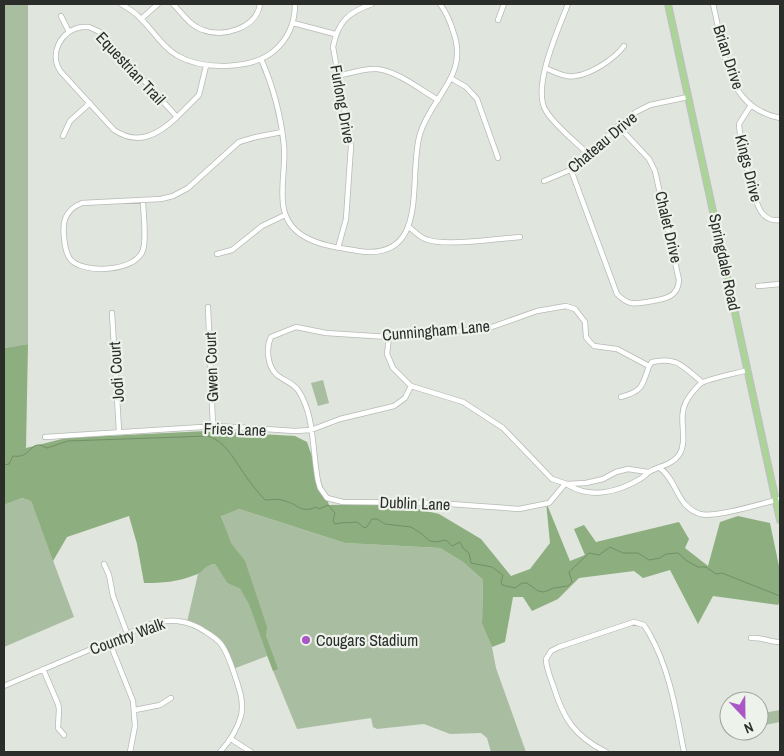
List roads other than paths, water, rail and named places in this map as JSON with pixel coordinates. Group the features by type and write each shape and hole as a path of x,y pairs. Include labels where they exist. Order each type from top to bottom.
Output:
{"main road":[{"name":"Springdale Road","path":"668,4 778,500 780,520"}],"street":[{"path":"122,4 141,19 171,52 190,62 206,66 236,65 261,58 272,52 287,35 293,23 295,4"},
{"path":"141,19 158,4"},
{"path":"173,4 196,27 204,31 216,32 242,28 257,15 260,4"},
{"path":"293,23 336,34 341,24 352,12 372,4"},
{"path":"261,58 274,92 282,132 284,148 282,190 285,216 294,230 305,238 338,248 366,252 383,251 403,238 408,226 413,212 420,134 438,100 452,79 457,58 456,39 446,11 440,4"},
{"path":"498,20 504,4"},
{"path":"568,4 540,90 545,110 589,155"},
{"name":"Brian Drive","path":"713,4 731,73 740,93 764,114 780,118"},
{"path":"61,16 69,32"},
{"name":"Equestrian Trail","path":"177,117 100,32 82,27 69,32 62,38 55,53 57,66 114,130 128,136 144,137 154,135 177,117 199,95 206,66"},
{"name":"Furlong Drive","path":"336,34 333,47 351,146 346,219 338,248"},
{"path":"546,68 565,76 575,76 588,72 613,58 624,46"},
{"path":"338,76 369,70 384,70 400,77 438,100"},
{"path":"452,79 466,87 477,99 498,158"},
{"name":"Chateau Drive","path":"544,181 571,170 583,162 618,126 636,112 650,105 688,97"},
{"path":"64,136 70,121 90,104"},
{"name":"Kings Drive","path":"751,104 739,124 755,199 762,214 770,219 780,220"},
{"name":"Chalet Drive","path":"571,170 617,294 628,303 636,304 665,299 675,294 679,280 655,171 649,159 618,126"},
{"path":"143,200 144,243 143,250 136,260 125,266 94,269 85,268 70,259 65,249 64,224 73,208 82,203 165,198 188,188 244,140 282,132"},
{"path":"217,254 232,250 262,226 285,216"},
{"path":"408,226 424,239 434,241 453,242 520,237"},
{"path":"758,286 780,284"},
{"name":"Cunningham Lane","path":"312,430 309,416 297,387 276,374 268,354 268,343 271,337 296,327 326,333 389,337 489,328 537,311 566,306 575,309 585,322 586,337 594,346 617,349 649,366"},
{"name":"Gwen Court","path":"208,307 213,427"},
{"name":"Jodi Court","path":"112,313 119,431"},
{"path":"389,337 387,354 394,368 412,386 463,402 503,428 552,479 576,490 594,493 612,492 642,478 648,472 669,464 682,448 683,411 686,402 702,382 748,370"},
{"path":"621,397 634,394 640,390 652,362 666,359 673,361 702,382"},
{"name":"Fries Lane","path":"45,437 119,431 213,427 294,431 312,430 349,416 394,406 404,399 412,386"},
{"name":"Dublin Lane","path":"312,430 318,481 324,494 333,500 437,503 519,509 549,503 566,484"},
{"path":"660,468 670,477 684,503 698,514 726,512 778,500"},
{"path":"566,484 586,484 604,480 616,472 628,469 648,472"},
{"path":"104,564 110,576 113,596 127,634"},
{"name":"Country Walk","path":"4,686 158,622 176,620 200,627 220,644 233,669 242,701 240,716 231,739 220,752"},
{"path":"604,752 578,734 561,710 546,659 551,651 559,647 634,622 644,625 651,636 671,684 684,752"},
{"path":"751,638 762,637 770,642 780,642"},
{"path":"109,641 130,693 134,710 135,726 130,752"},
{"path":"43,669 58,704 58,728 64,736"},
{"path":"134,710 160,705 171,698"},
{"path":"231,739 251,752"}],"waterway":[{"path":"4,465 9,464 13,456 26,454 36,445 47,448 68,441 208,436 227,449 265,500 282,500 303,509 316,507 319,509 328,505 335,513 333,521 335,524 357,522 366,528 372,519 377,519 385,524 411,527 430,541 446,540 452,546 460,542 469,553 471,563 492,567 503,575 502,585 515,588 522,583 527,583 538,591 544,592 568,586 572,582 569,572 589,553 599,555 610,547 623,553 638,553 649,560 660,558 666,554 678,553 698,567 706,567 716,574 722,573 780,596"}],"place":[{"name":"Cougars Stadium","path":"306,640"}]}
